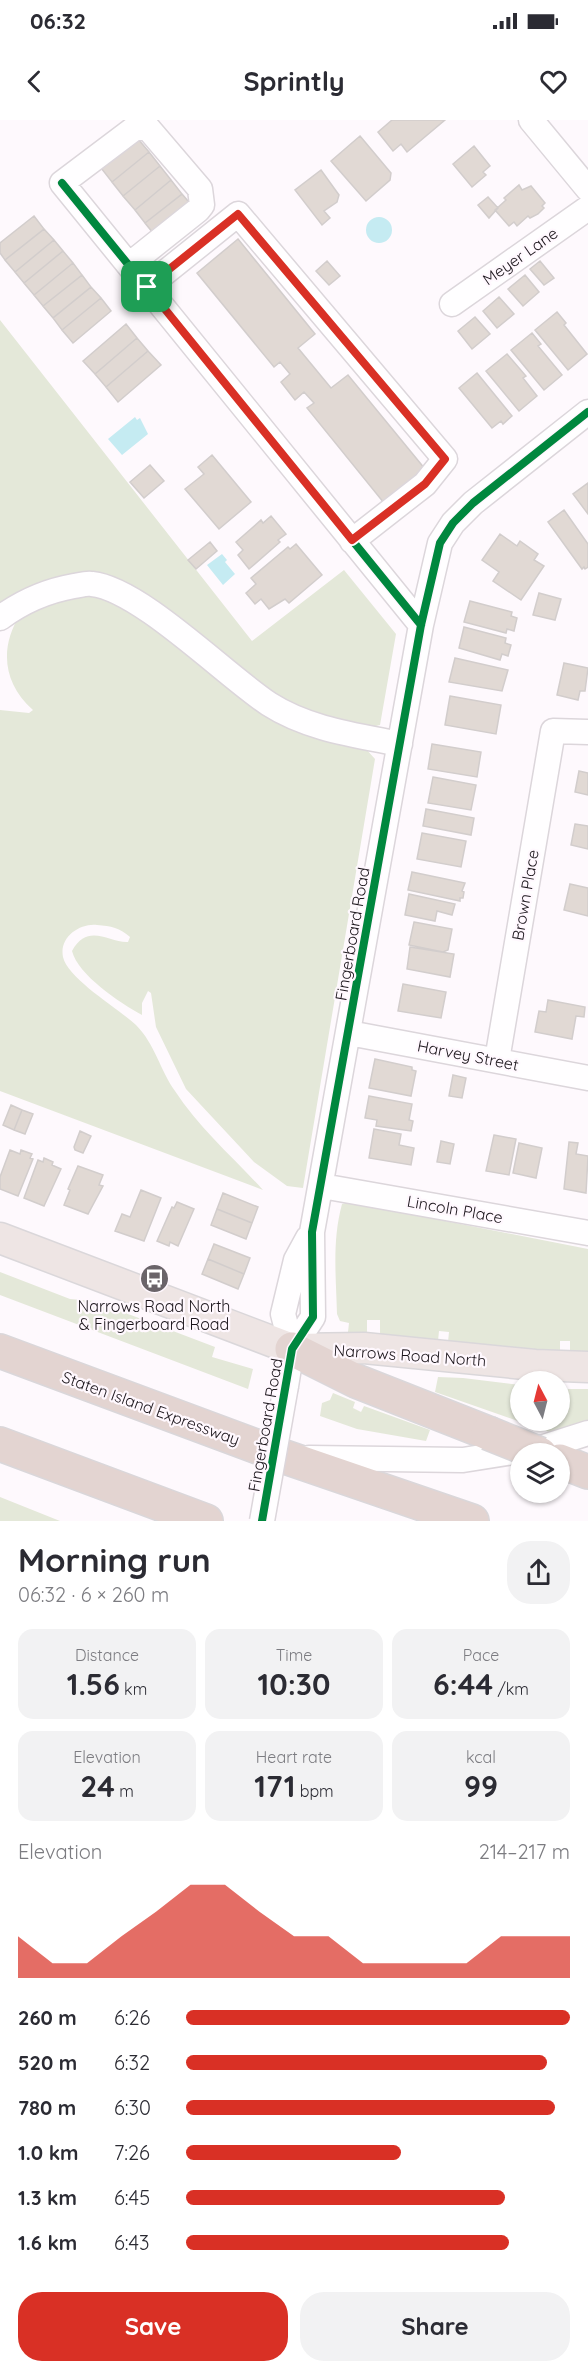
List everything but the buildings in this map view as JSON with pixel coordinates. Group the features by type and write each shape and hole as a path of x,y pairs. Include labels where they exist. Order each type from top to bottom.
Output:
{"highway":[{"path":"0,1330 177,1418"},
{"path":"292,1349 356,1381 514,1443"},
{"name":"Staten Island Expressway","path":"0,1351 285,1458 472,1521"},
{"path":"0,1444 189,1518"}],"main road":[{"name":"Narrows Road North","path":"0,1238 292,1349 364,1348 588,1368"}],"street":[{"path":"531,120 588,189"},
{"path":"129,265 202,205 200,189 147,127 142,126 135,128 63,183 129,265 421,625"},
{"name":"Meyer Lane","path":"452,304 588,208"},
{"path":"147,287 238,214 445,459 425,484 352,540"},
{"name":"Fingerboard Road","path":"262,1521 292,1349 283,1314 296,1260 312,1232 322,1186 421,625 440,543 453,523 473,503 588,412"},
{"path":"0,618 18,604 53,590 92,583 121,593 144,608 270,704 314,726 400,744"},
{"name":"Brown Place","path":"497,1060 554,731 588,732"},
{"name":"Harvey Street","path":"349,1033 588,1078"},
{"name":"Lincoln Place","path":"322,1186 588,1233"},
{"path":"285,1458 464,1460 534,1449 588,1433"}],"shaded area":[{"path":"0,320 252,641 344,570 396,634 380,725 372,727 312,719 116,585 0,607"},
{"path":"99,594 366,749 375,759 303,1188 287,1186 254,1162 186,1089 156,1027 151,993 148,991 142,1003 142,1015 112,996 82,969 72,951 78,942 92,936 99,936 128,942 130,937 115,928 90,925 72,933 64,943 63,957 67,966 84,984 143,1032 184,1105 263,1190 0,1091 0,710 29,713 33,710 15,688 10,676 7,664 9,639 20,615 33,605 49,600"},
{"path":"349,1202 588,1249 588,1353 570,1352 570,1341 560,1341 560,1353 448,1342 449,1332 439,1331 438,1341 380,1334 380,1320 367,1320 367,1333 348,1332 349,1323 340,1321 337,1314 335,1259 342,1204"},
{"path":"0,1272 70,1299 94,1301 215,1347 212,1357 253,1369 248,1389 0,1295"},
{"path":"438,1377 510,1384 510,1418 435,1392"},
{"path":"570,1389 588,1389 588,1424 570,1429"},
{"path":"333,1393 355,1402 353,1408 361,1412 364,1406 430,1430 426,1441 357,1429 320,1416 322,1403 330,1400"},
{"path":"546,1431 565,1431 555,1434"},
{"path":"0,1497 60,1521 0,1521"}],"water":[{"path":"379,217 388,221 392,230 388,239 379,243 370,239 366,230 370,221"},
{"path":"135,417 137,420 140,418 148,434 122,455 108,439"},
{"path":"222,554 227,560 225,562 235,574 223,585 207,565"}],"cycle path":[{"path":"62,183 421,625"},
{"path":"262,1521 292,1349 313,1317 312,1232 421,625 440,543 453,523 473,503 588,412"}],"place":[{"name":"Narrows Road North & Fingerboard Road","path":"154,1278"}],"route":[{"path":"238,214 445,459 425,484 352,540 147,287 238,214"}]}
